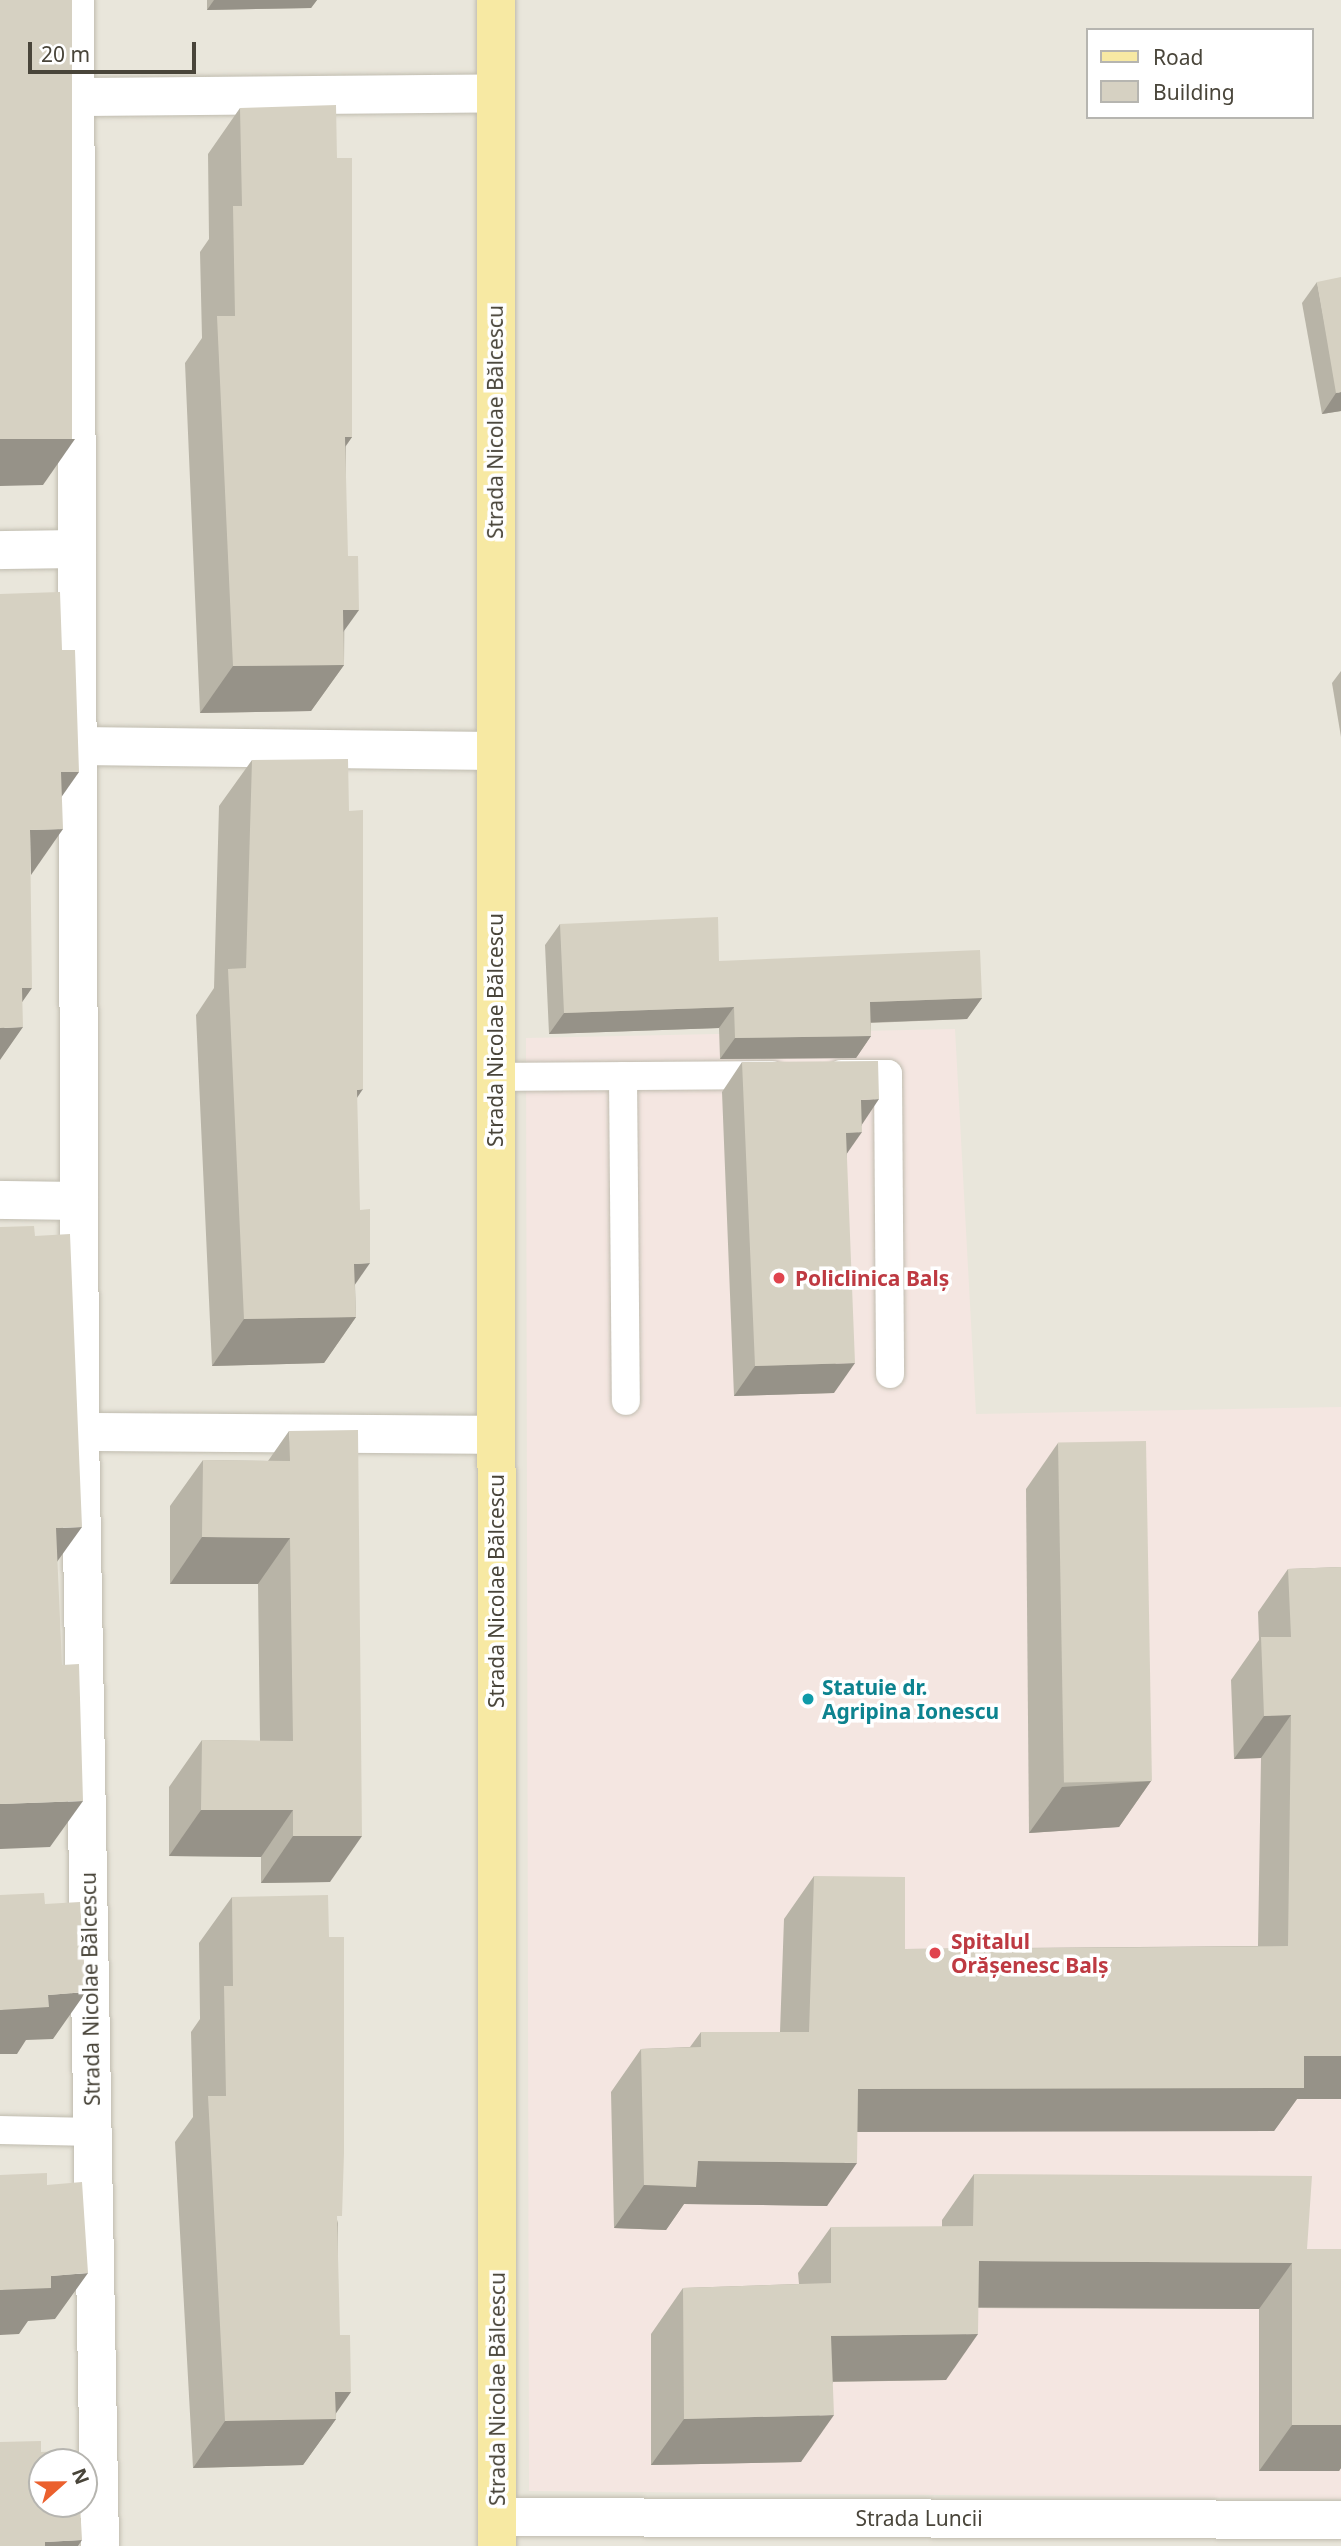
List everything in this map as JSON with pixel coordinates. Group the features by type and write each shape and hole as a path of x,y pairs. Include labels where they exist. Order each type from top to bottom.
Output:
{"main road":[{"name":"Strada Nicolae Bălcescu","path":"496,0 497,2531"}],"street":[{"name":"Strada Nicolae Bălcescu","path":"75,0 80,1432 100,2546"},
{"path":"75,97 495,93"},
{"path":"0,550 77,549"},
{"path":"78,746 495,751"},
{"path":"0,1200 79,1201"},
{"path":"80,1432 496,1435"},
{"name":"Strada Luncii","path":"497,2531 1341,2520"}],"lane":[{"path":"495,1077 888,1074 890,1374"},
{"path":"623,1076 626,1401"},
{"path":"0,2130 92,2132"}],"shaded area":[{"path":"0,0 1341,0 1341,2546 0,2546"},
{"name":"Spitalul Orășenesc Balș","path":"955,1029 976,1414 1341,1407 1341,2499 529,2491 526,1038"}],"building":[{"path":"0,0 72,0 72,439 0,439"},
{"path":"336,105 337,158 352,158 352,437 345,437 348,556 358,556 359,610 343,610 344,665 233,666 217,316 235,316 233,206 242,206 240,108"},
{"path":"1341,277 1341,392 1336,393 1317,282"},
{"path":"60,592 62,650 75,650 79,772 61,772 63,829 30,830 32,988 22,988 23,1027 0,1028 0,594"},
{"path":"348,759 349,811 363,810 363,1089 357,1090 360,1210 370,1209 370,1263 354,1264 356,1317 244,1319 228,969 246,968 252,760"},
{"path":"718,917 719,961 980,950 982,998 870,1002 871,1036 735,1038 734,1007 564,1013 560,924"},
{"name":"Policlinica Balș","path":"878,1061 879,1099 861,1100 862,1132 846,1133 855,1363 755,1366 742,1062"},
{"path":"34,1226 35,1236 70,1234 82,1527 56,1528 62,1665 79,1664 83,1801 0,1804 0,1227"},
{"path":"358,1430 362,1836 293,1836 293,1810 201,1810 202,1740 293,1741 290,1538 202,1537 203,1460 290,1461 289,1431"},
{"path":"1146,1441 1152,1781 1064,1782 1058,1443"},
{"path":"1341,1567 1341,2056 1304,2056 1304,2088 858,2089 857,2163 698,2161 696,2187 644,2185 641,2049 701,2047 701,2032 809,2032 814,1876 905,1877 905,1949 1288,1946 1291,1715 1264,1716 1261,1637 1291,1637 1288,1569"},
{"path":"44,1893 45,1904 80,1902 86,1992 48,1995 49,2007 0,2010 0,1895"},
{"path":"328,1895 329,1937 344,1937 344,2153 342,2216 337,2216 340,2335 350,2335 351,2392 335,2392 336,2419 225,2421 208,2096 226,2096 224,1986 233,1986 232,1897"},
{"path":"47,2173 47,2185 82,2182 88,2273 51,2276 51,2288 0,2290 0,2175"},
{"path":"974,2174 1312,2176 1307,2249 1341,2249 1341,2425 1292,2425 1292,2263 979,2261 978,2334 831,2336 834,2415 684,2419 683,2288 831,2283 831,2227 973,2226"},
{"path":"41,2441 41,2448 28,2448 28,2518 81,2518 82,2540 45,2542 45,2546 0,2546 0,2442"}],"place":[{"name":"Policlinica Balș","path":"779,1278"},
{"name":"Statuie dr. Agripina Ionescu","path":"808,1699"},
{"name":"Spitalul Orășenesc Balș","path":"935,1953"}]}
